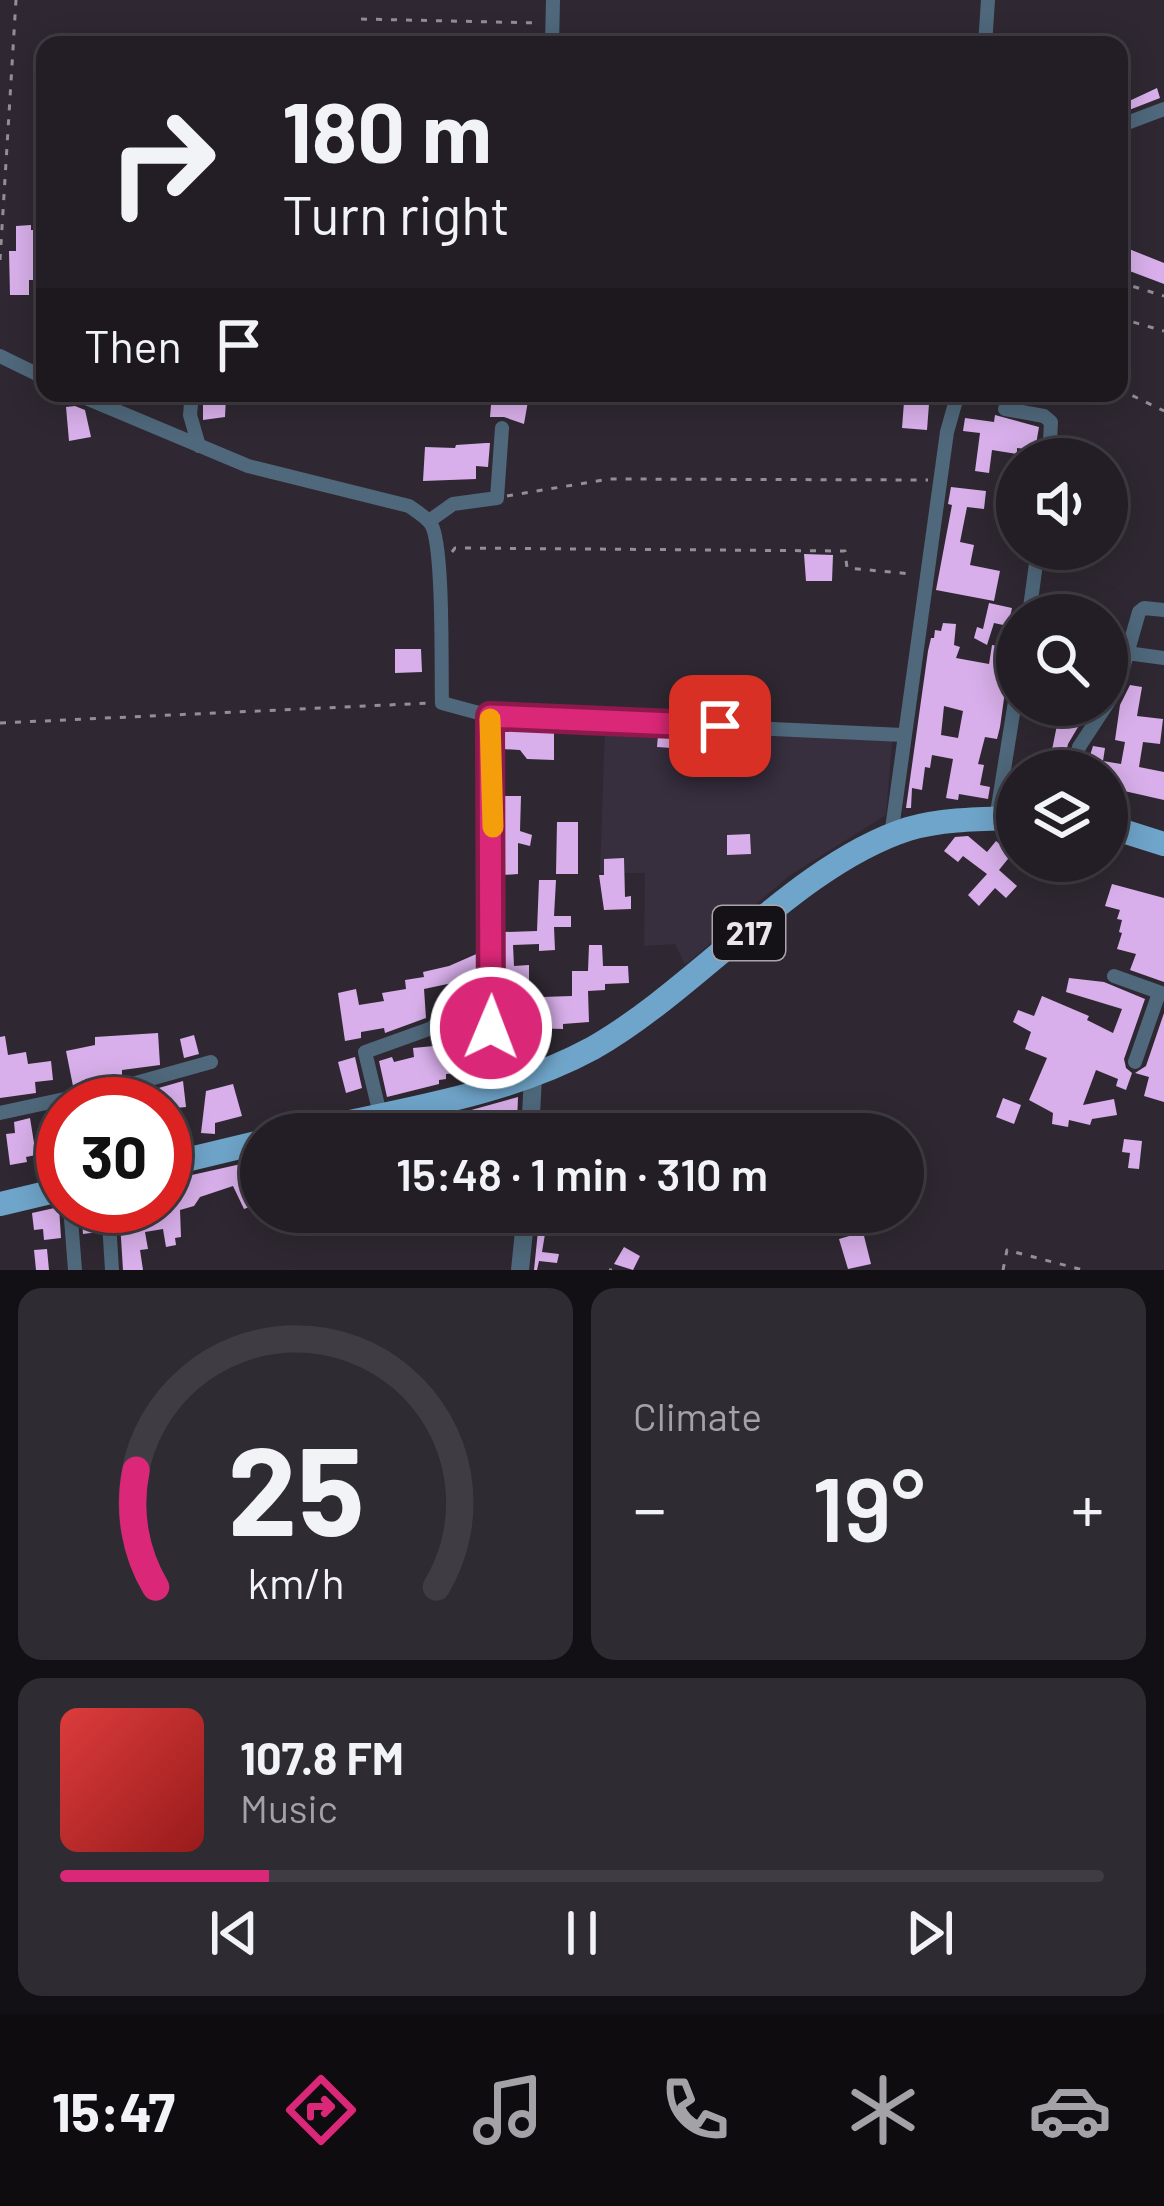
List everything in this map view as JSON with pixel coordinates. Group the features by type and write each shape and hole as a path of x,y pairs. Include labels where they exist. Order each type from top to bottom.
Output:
{"main road":[{"name":"217","path":"384,1113 533,1076 624,1029 797,894 891,836 912,828 996,820"},
{"path":"1128,832 1164,843"},
{"path":"192,1159 240,1147"},
{"path":"0,1204 36,1195"}],"street":[{"path":"552,36 553,0"},
{"path":"986,36 988,0"},
{"path":"1128,123 1164,109"},
{"path":"0,356 36,374"},
{"path":"95,402 248,466 409,506 429,520 437,565 442,703 490,716 903,735"},
{"path":"191,402 199,446"},
{"path":"891,836 947,432 955,402"},
{"path":"1005,409 1044,416 1051,422 1050,438"},
{"path":"429,520 453,504 497,498 502,428"},
{"path":"1128,650 1139,612 1164,610"},
{"path":"1128,653 1164,658"},
{"path":"490,716 494,1087"},
{"path":"1114,976 1162,993 1135,1062"},
{"path":"380,1113 365,1052 432,1028 443,1016 491,1003"},
{"path":"0,1113 211,1062"},
{"path":"531,1113 533,1076"},
{"path":"72,1233 75,1270"},
{"path":"110,1233 112,1270"},
{"path":"520,1270 524,1233"}],"path":[{"path":"0,260 16,0"},
{"path":"361,19 552,23"},
{"path":"1128,285 1164,296"},
{"path":"1128,321 1164,331"},
{"path":"1128,393 1164,411"},
{"path":"497,498 609,478 941,479"},
{"path":"437,565 455,548 844,551 847,568 927,575"},
{"path":"0,723 442,703"},
{"path":"1003,1270 1007,1250 1083,1270"}],"shaded area":[{"path":"605,725 892,741 886,815 789,876 685,965 675,944 644,946 645,873 600,873"}],"building":[{"path":"1157,88 1160,98 1129,110 1128,102"},
{"path":"31,225 36,230 36,280 29,280 29,295 10,295 9,251 16,251 16,226"},
{"path":"1128,249 1164,263 1164,284 1128,270"},
{"path":"203,402 226,402 225,417 203,420"},
{"path":"491,402 528,402 524,424 490,417"},
{"path":"904,402 929,404 927,430 902,428"},
{"path":"66,407 85,410 91,437 69,441"},
{"path":"995,415 1039,427 1037,438 996,438 989,473 975,471 980,433 963,431 965,418 994,422"},
{"path":"490,443 488,467 476,466 476,479 423,481 425,447"},
{"path":"951,487 986,491 984,509 967,507 960,542 974,545 970,565 1000,571 994,601 936,590"},
{"path":"804,554 833,555 832,581 806,581"},
{"path":"989,603 996,605 996,623 987,645 974,638 977,627 983,629"},
{"path":"943,623 956,624 954,645 960,647 956,658 989,664 992,645 996,646 996,726 1000,727 997,739 985,737 978,764 984,765 980,785 990,787 988,799 959,794 958,800 946,798 953,759 932,755 922,790 912,788 911,808 906,808 928,651 935,630 941,631","holes":["944,706 963,711 958,738 941,735"]},
{"path":"395,649 421,649 422,672 395,673"},
{"path":"1130,685 1142,687 1137,716 1163,719 1160,744 1143,742 1139,767 1164,772 1164,800 1128,792 1128,750 1124,750 1125,742 1115,740 1117,726 1128,726"},
{"path":"1057,726 1079,726 1067,750 1052,750"},
{"path":"501,728 554,730 554,760 527,759 520,750 502,749"},
{"path":"658,735 687,736 686,749 657,747"},
{"path":"502,796 521,796 520,831 532,835 530,846 518,843 518,874 503,875"},
{"path":"557,822 578,822 578,874 556,874"},
{"path":"750,834 751,854 727,855 727,835"},
{"path":"968,836 987,852 996,841 996,882 1017,886 1006,898 995,888 979,906 968,895 987,874 963,856 958,862 944,851 955,837"},
{"path":"624,858 625,897 631,896 631,909 604,910 599,875 604,875 604,859"},
{"path":"539,880 556,880 554,916 571,916 571,927 554,927 555,950 539,951 539,944 513,945 514,966 529,965 524,1011 543,1011 542,997 572,996 572,971 588,971 589,945 602,945 603,966 628,966 629,983 605,984 605,990 588,991 589,1022 563,1024 563,1029 526,1028 528,1049 505,1056 504,932 537,931"},
{"path":"1112,884 1164,898 1164,982 1130,970 1136,954 1117,949 1122,933 1122,920 1117,919 1120,910 1105,906"},
{"path":"481,952 482,994 462,999 457,982 424,989 426,1018 385,1033 384,1028 361,1032 361,1038 345,1041 338,993 356,989 359,1005 384,1001 382,993 406,989 405,980 424,977 423,972"},
{"path":"1069,978 1104,982 1145,999 1124,1059 1132,1073 1126,1090 1116,1086 1118,1079 1096,1070 1083,1105 1114,1099 1117,1115 1092,1119 1090,1125 1069,1120 1068,1127 1052,1124 1053,1113 1029,1100 1047,1058 1025,1049 1031,1032 1013,1022 1018,1010 1034,1016 1042,996 1089,1016 1087,1020 1113,1033 1122,1009 1066,992"},
{"path":"1164,1013 1164,1102 1144,1096 1149,1077 1135,1073 1146,1066"},
{"path":"482,1017 482,1062 472,1063 472,1072 446,1074 439,1084 387,1097 379,1061 392,1057 394,1062 414,1057 413,1048 444,1045 441,1035 447,1028"},
{"path":"158,1033 160,1065 122,1070 122,1075 71,1077 66,1051 95,1045 95,1037"},
{"path":"194,1035 199,1054 184,1058 180,1039"},
{"path":"5,1036 8,1055 26,1052 28,1064 51,1061 53,1077 36,1077 36,1093 0,1098 0,1037"},
{"path":"355,1057 362,1088 346,1093 338,1062"},
{"path":"233,1084 241,1113 215,1123 215,1134 201,1133 206,1091"},
{"path":"518,1097 517,1113 460,1113"},
{"path":"1003,1098 1021,1105 1014,1124 996,1117"},
{"path":"30,1118 36,1155 10,1165 6,1134 15,1133 14,1122"},
{"path":"1124,1139 1142,1141 1139,1169 1128,1168 1130,1153 1122,1152"},
{"path":"240,1164 240,1201 233,1186 200,1197 192,1207 192,1175"},
{"path":"43,1233 61,1233 61,1238 44,1240"},
{"path":"121,1233 145,1233 148,1249 140,1250 143,1270 123,1270"},
{"path":"164,1233 181,1233 176,1245 166,1247"},
{"path":"538,1233 545,1233 542,1252 559,1254 557,1263 539,1261 534,1270"},
{"path":"863,1233 871,1264 848,1269 839,1239"},
{"path":"624,1247 640,1256 633,1270 614,1264"},
{"path":"47,1249 49,1270 36,1270 34,1250"}],"slow traffic":[{"path":"490,719 493,827"}],"route":[{"path":"491,1028 490,716 720,726"}]}
